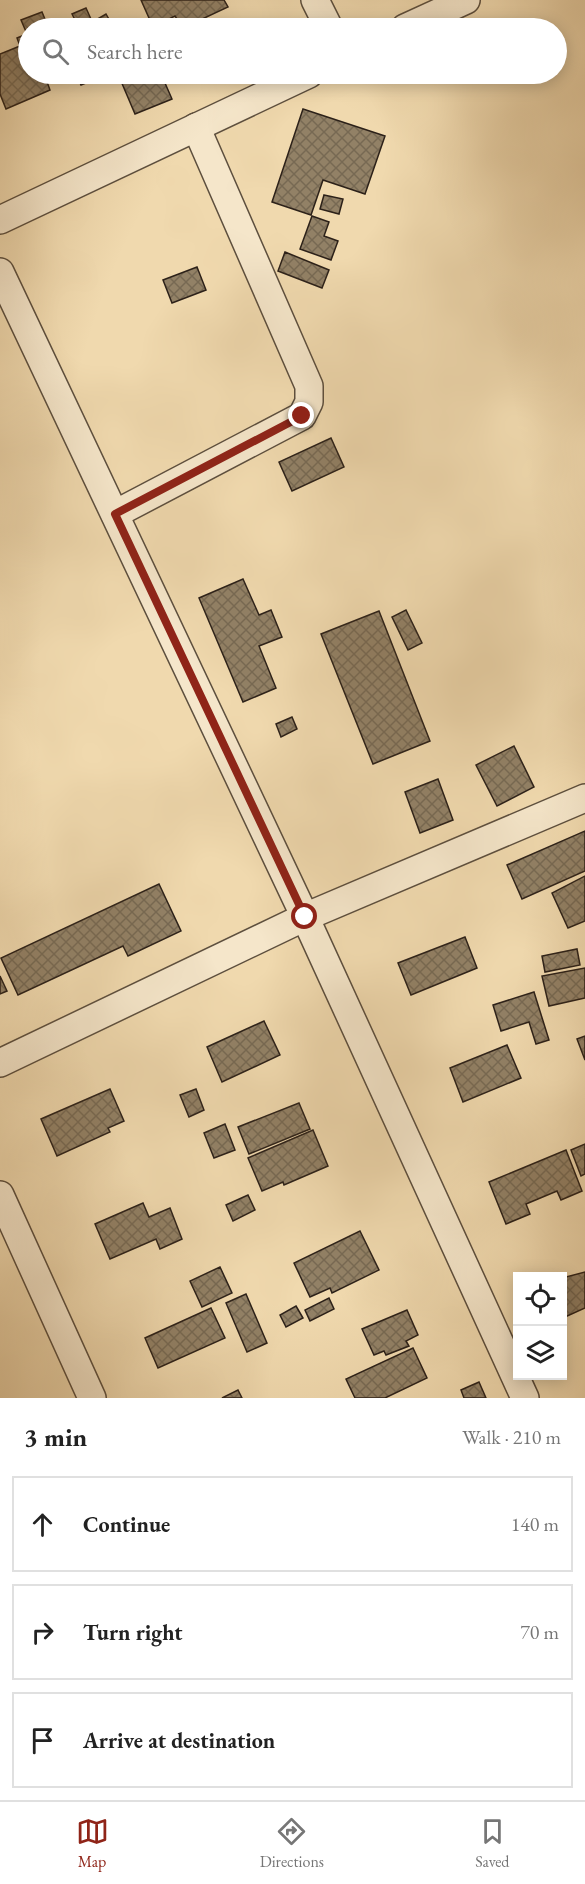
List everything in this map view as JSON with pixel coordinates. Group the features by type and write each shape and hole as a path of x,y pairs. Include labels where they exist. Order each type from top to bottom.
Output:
{"street":[{"path":"315,0 324,18"},
{"path":"427,18 466,0"},
{"path":"0,220 288,84"},
{"path":"115,514 302,416 309,402 309,386 196,127"},
{"path":"0,272 305,917 525,1398"},
{"path":"0,1063 305,917 585,798"},
{"path":"0,1195 92,1398"}],"building":[{"path":"141,0 224,0 228,7 204,18 176,18 175,16 149,18"},
{"path":"86,8 90,18 74,18 72,14"},
{"path":"42,12 44,18 26,18"},
{"path":"18,47 18,84 48,84 50,90 6,109 0,94 0,54"},
{"path":"122,84 165,84 172,99 135,114"},
{"path":"303,109 385,136 365,194 323,180 311,215 272,202"},
{"path":"324,195 343,199 339,214 320,209"},
{"path":"312,216 329,222 324,236 338,241 331,260 300,249"},
{"path":"285,252 329,270 322,288 278,271"},
{"path":"197,267 206,290 172,303 163,280"},
{"path":"331,438 344,467 292,491 279,462"},
{"path":"243,579 259,615 271,610 282,637 259,646 276,688 243,702 199,598"},
{"path":"406,610 422,643 408,650 392,617"},
{"path":"379,611 430,741 373,764 321,634"},
{"path":"292,717 297,729 281,737 276,724"},
{"path":"514,746 534,787 497,806 476,765"},
{"path":"438,779 453,820 420,833 405,792"},
{"path":"585,831 585,871 522,899 507,865"},
{"path":"585,876 585,921 568,928 552,893"},
{"path":"159,884 181,931 128,956 123,946 18,995 1,958"},
{"path":"465,937 477,968 411,995 398,963"},
{"path":"577,949 580,965 545,972 542,956"},
{"path":"585,968 585,998 549,1006 542,976"},
{"path":"0,976 7,991 0,994"},
{"path":"534,992 549,1040 536,1044 529,1022 501,1031 493,1005"},
{"path":"264,1021 280,1055 222,1082 207,1047"},
{"path":"585,1036 585,1060 577,1039"},
{"path":"507,1045 521,1078 463,1102 450,1068"},
{"path":"110,1089 124,1121 108,1128 110,1132 57,1156 41,1119"},
{"path":"196,1089 204,1110 189,1117 180,1095"},
{"path":"299,1103 310,1129 249,1154 238,1127"},
{"path":"225,1124 235,1150 214,1158 204,1133"},
{"path":"313,1130 328,1166 284,1185 283,1182 262,1191 248,1158"},
{"path":"585,1144 585,1174 581,1176 571,1150"},
{"path":"566,1150 582,1191 561,1200 557,1191 526,1204 530,1214 506,1224 489,1182"},
{"path":"248,1195 255,1210 233,1221 226,1205"},
{"path":"143,1203 149,1217 170,1208 182,1239 160,1249 156,1239 110,1259 95,1224"},
{"path":"360,1231 379,1270 332,1293 330,1288 310,1297 294,1263"},
{"path":"220,1267 232,1293 202,1307 190,1281"},
{"path":"585,1272 585,1308 567,1316 567,1277"},
{"path":"246,1294 267,1343 247,1352 226,1303"},
{"path":"329,1298 334,1309 310,1321 305,1310"},
{"path":"296,1306 303,1318 286,1327 280,1315"},
{"path":"211,1308 225,1338 158,1368 145,1338"},
{"path":"407,1310 418,1335 406,1341 409,1346 386,1355 384,1351 374,1355 362,1329"},
{"path":"413,1348 427,1378 385,1398 355,1398 346,1379"},
{"path":"479,1382 486,1398 464,1398 461,1390"},
{"path":"238,1390 242,1398 222,1398"}],"route":[{"path":"302,416 115,514 305,917"}]}
